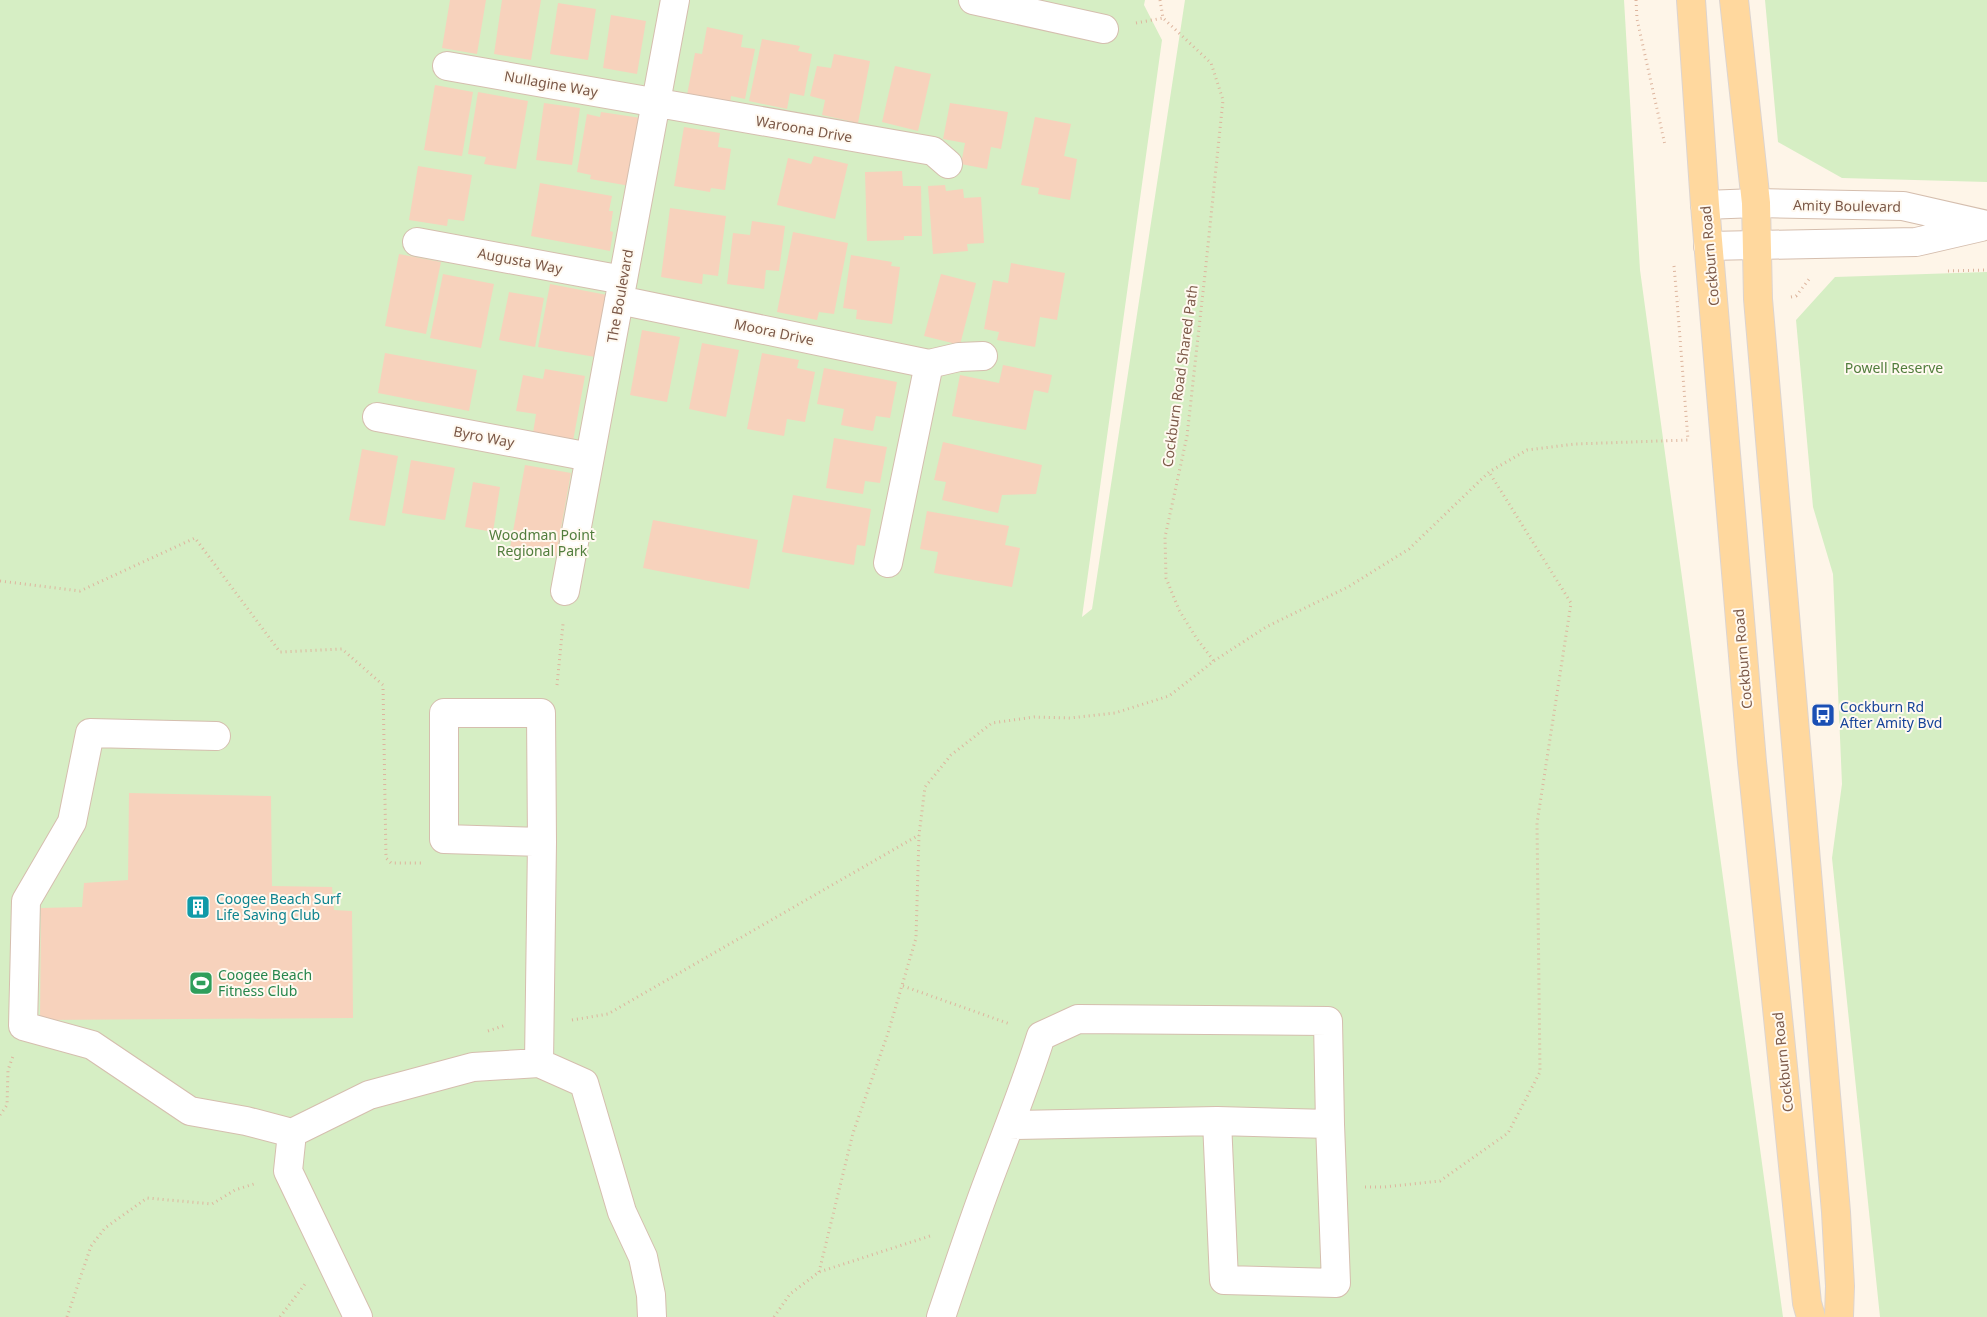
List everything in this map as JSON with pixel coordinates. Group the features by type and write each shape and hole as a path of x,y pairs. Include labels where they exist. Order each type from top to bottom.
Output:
{"main road":[{"name":"Cockburn Road","path":"1691,0 1708,246 1752,762 1807,1303 1811,1317"},
{"path":"1734,0 1756,204 1758,299 1836,1212 1840,1286 1839,1317"}],"street":[{"name":"The Boulevard","path":"565,591 675,0"},
{"path":"973,0 1104,29"},
{"name":"Nullagine Way","path":"447,66 656,103"},
{"name":"Waroona Drive","path":"656,103 933,152 948,164"},
{"name":"Amity Boulevard","path":"1705,205 1903,206 1987,225"},
{"name":"Amity Boulevard","path":"1708,246 1916,242 1987,225"},
{"name":"Augusta Way","path":"417,242 621,290"},
{"name":"Moora Drive","path":"621,290 928,364 959,357 983,356"},
{"path":"888,563 928,364"},
{"name":"Byro Way","path":"377,418 590,457"},
{"path":"539,1063 542,842 541,713 444,713 444,839 542,842"},
{"path":"216,736 90,733 72,822 26,901 23,1026 92,1045 190,1111 246,1121 292,1133 369,1095 473,1067 539,1063 584,1083 622,1212 643,1258 651,1295 652,1317"},
{"path":"941,1317 973,1223 1042,1036 1078,1019 1328,1021 1336,1282 1224,1280 1217,1121"},
{"path":"1010,1125 1217,1121 1330,1124"},
{"path":"292,1133 288,1171 358,1317"}],"path":[{"name":"Cockburn Road Shared Path","path":"1160,0 1163,18 1211,63 1222,100 1187,436 1165,537 1166,578 1179,610 1197,639 1214,661"},
{"path":"1636,0 1637,20 1666,151"},
{"path":"819,1272 853,1133 888,1033 916,938 919,835 925,787 952,755 992,723 1034,717 1070,718 1115,713 1169,696 1214,661 1266,627 1348,587 1409,549 1490,472 1527,450 1575,444 1688,440 1674,262"},
{"path":"1938,271 1987,270"},
{"path":"1758,299 1796,296 1812,275"},
{"path":"1677,300 1714,300"},
{"path":"1332,1186 1384,1186 1440,1181 1508,1133 1540,1072 1537,823 1571,603 1490,472"},
{"path":"0,581 80,591 195,538 280,652 342,649 383,685 386,858 390,863 428,863"},
{"path":"541,713 557,689 565,591"},
{"path":"902,986 1042,1036"},
{"path":"0,1115 7,1105 8,1070 23,1026"},
{"path":"67,1317 91,1246 105,1228 147,1198 212,1204 236,1190 261,1182"},
{"path":"774,1317 790,1294 819,1272 973,1223"}],"green space":[{"name":"Woodman Point Regional Park","path":"0,0 1145,0 1144,5 1162,40 1082,617 1092,609 1185,0 1624,0 1640,270 1783,1317 0,1317"},
{"path":"1765,0 1987,0 1987,182 1842,178 1778,142"},
{"name":"Powell Reserve","path":"1987,272 1987,1317 1880,1317 1832,858 1842,784 1833,574 1813,507 1796,320 1835,277"}],"building":[{"path":"450,0 486,0 477,54 442,48"},
{"path":"502,0 541,0 531,60 494,54"},
{"path":"558,3 596,9 588,60 550,54"},
{"path":"611,15 646,21 637,74 603,68"},
{"path":"707,27 743,35 741,47 755,49 745,99 731,96 730,104 687,95 695,53 702,54"},
{"path":"762,39 800,46 798,51 812,54 804,96 790,93 787,109 749,101"},
{"path":"834,54 870,61 858,123 822,115 825,100 810,96 817,66 831,68"},
{"path":"895,66 931,74 918,131 882,122"},
{"path":"435,85 473,92 462,156 424,150"},
{"path":"478,92 528,101 516,169 484,164 486,157 468,154"},
{"path":"544,103 580,108 572,165 536,160"},
{"path":"950,103 1008,112 1001,149 991,147 987,169 961,164 965,143 943,139"},
{"path":"601,112 641,118 630,186 590,179 591,175 577,172 587,114 600,117"},
{"path":"1035,117 1071,124 1064,156 1077,159 1070,200 1038,194 1039,188 1021,185"},
{"path":"684,127 720,133 718,147 731,149 725,190 711,188 710,192 674,186"},
{"path":"814,156 848,164 835,219 777,205 788,158 811,164"},
{"path":"418,166 472,175 464,221 448,219 447,226 409,220"},
{"path":"902,171 903,186 921,186 922,236 904,236 904,240 867,241 865,172"},
{"path":"540,183 612,196 609,211 613,211 610,231 613,232 610,251 531,236"},
{"path":"945,185 946,191 963,189 964,198 981,197 984,243 967,244 968,251 933,254 928,186"},
{"path":"670,208 726,216 718,276 703,274 702,284 661,277"},
{"path":"752,221 785,226 779,271 766,270 764,289 727,284 733,233 750,235"},
{"path":"793,232 848,243 834,314 819,312 817,320 777,312"},
{"path":"399,254 441,262 426,334 385,326"},
{"path":"851,255 892,262 891,266 900,267 892,324 856,319 857,310 843,308"},
{"path":"1011,263 1065,273 1057,320 1040,317 1035,347 997,340 999,332 984,329 993,280 1008,283"},
{"path":"443,274 494,284 481,348 430,338"},
{"path":"941,274 976,283 960,345 924,336"},
{"path":"550,284 607,295 595,357 538,347"},
{"path":"509,292 544,298 535,347 499,340"},
{"path":"642,330 680,337 667,402 630,395"},
{"path":"702,343 739,350 726,417 689,409"},
{"path":"385,353 477,370 469,411 378,393"},
{"path":"762,353 799,360 797,368 815,372 805,422 787,419 784,436 747,429"},
{"path":"1003,365 1052,375 1048,393 1034,390 1026,430 952,416 960,375 999,383"},
{"path":"824,368 897,382 890,418 876,416 873,431 841,425 844,409 817,404"},
{"path":"545,369 585,376 573,441 533,433 536,414 516,411 523,375 543,379"},
{"path":"834,438 887,447 880,483 865,481 863,494 826,488"},
{"path":"943,442 1042,465 1036,494 1002,495 998,513 942,500 946,482 934,480"},
{"path":"362,449 398,456 385,526 349,520"},
{"path":"411,460 455,468 445,520 402,513"},
{"path":"525,465 571,473 556,556 510,548"},
{"path":"473,482 500,487 493,532 465,527"},
{"path":"793,495 871,509 865,546 857,545 854,565 782,552"},
{"path":"927,511 1009,526 1005,545 1020,548 1012,587 934,573 938,552 920,549"},
{"path":"653,520 758,540 749,589 643,568"},
{"name":"Coogee Beach Surf Life Saving Club","path":"129,793 271,796 272,886 332,887 334,910 352,911 353,1018 40,1020 41,908 82,907 84,883 128,880"}],"place":[{"name":"Cockburn Rd After Amity Bvd","path":"1823,715"},
{"name":"Coogee Beach Surf Life Saving Club","path":"198,907"},
{"name":"Coogee Beach Fitness Club","path":"201,983"}]}
